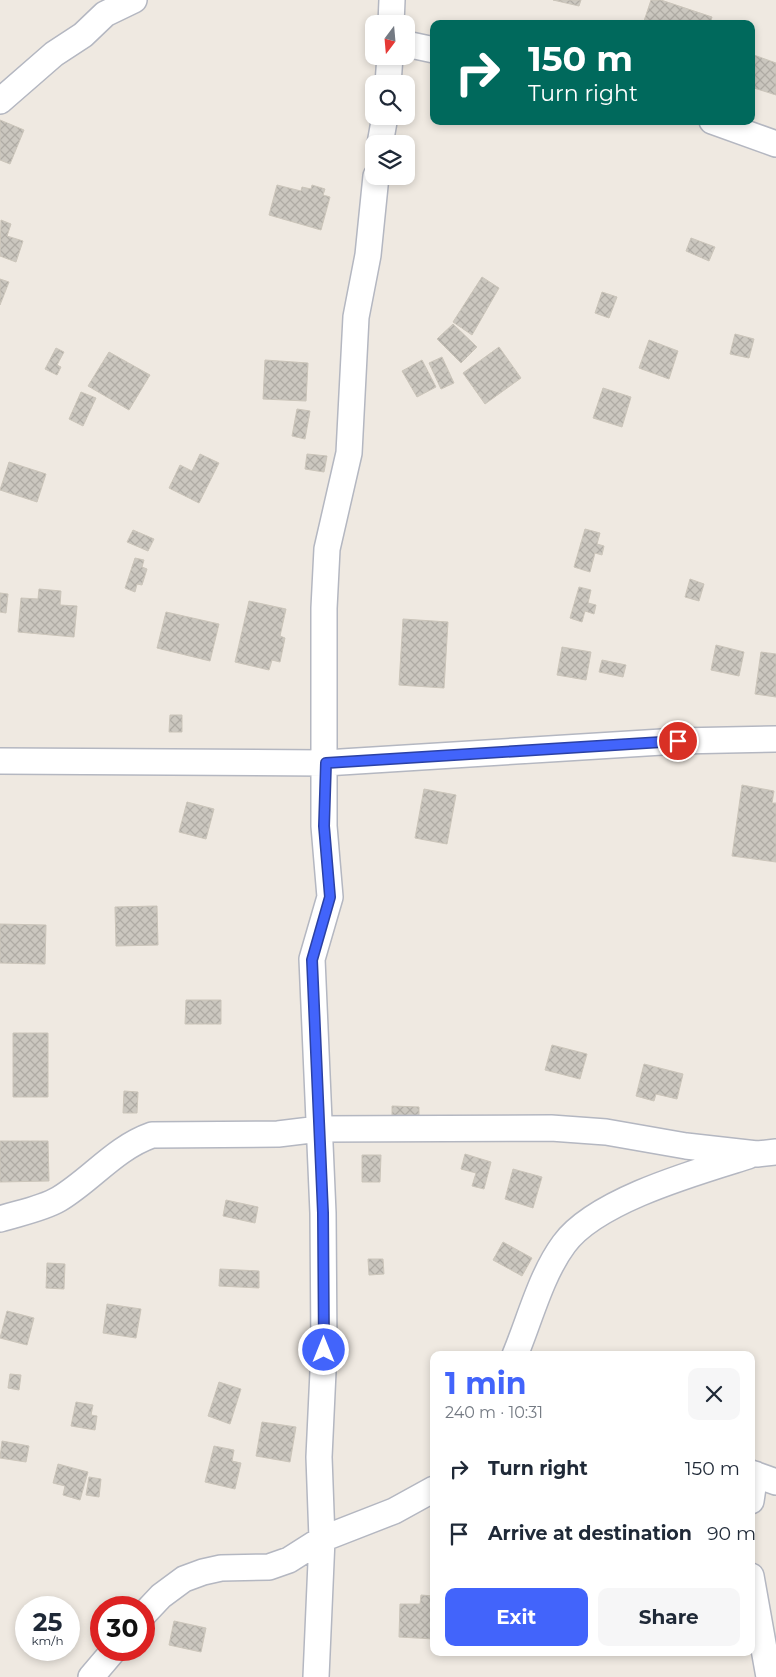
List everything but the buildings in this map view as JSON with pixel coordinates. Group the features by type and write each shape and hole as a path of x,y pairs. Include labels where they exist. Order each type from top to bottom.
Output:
{"street":[{"path":"0,101 8,97 54,54 82,35 105,14 134,0"},
{"path":"391,15 392,0"},
{"path":"415,46 430,49"},
{"path":"723,125 776,144"},
{"path":"316,1677 322,1539 320,1457 324,1350 323,1213 312,960 330,897 324,826 326,763 324,608 327,549 349,453 356,317 368,255 375,185"},
{"path":"0,761 326,763 678,741 776,739"},
{"path":"0,1219 58,1199 116,1153 137,1140 152,1135 278,1134 319,1129 551,1128 606,1132 686,1146 770,1149"},
{"path":"517,1351 548,1273 564,1244 580,1226 634,1195 703,1170 770,1149"},
{"path":"755,1490 761,1476"},
{"path":"155,1602 184,1579 203,1572 221,1568 269,1567 289,1560 322,1539 394,1511 430,1491"},
{"path":"755,1597 770,1677"},
{"path":"91,1677 105,1661"}],"route":[{"path":"324,1350 323,1213 312,960 330,897 324,826 326,763 678,741"}]}
